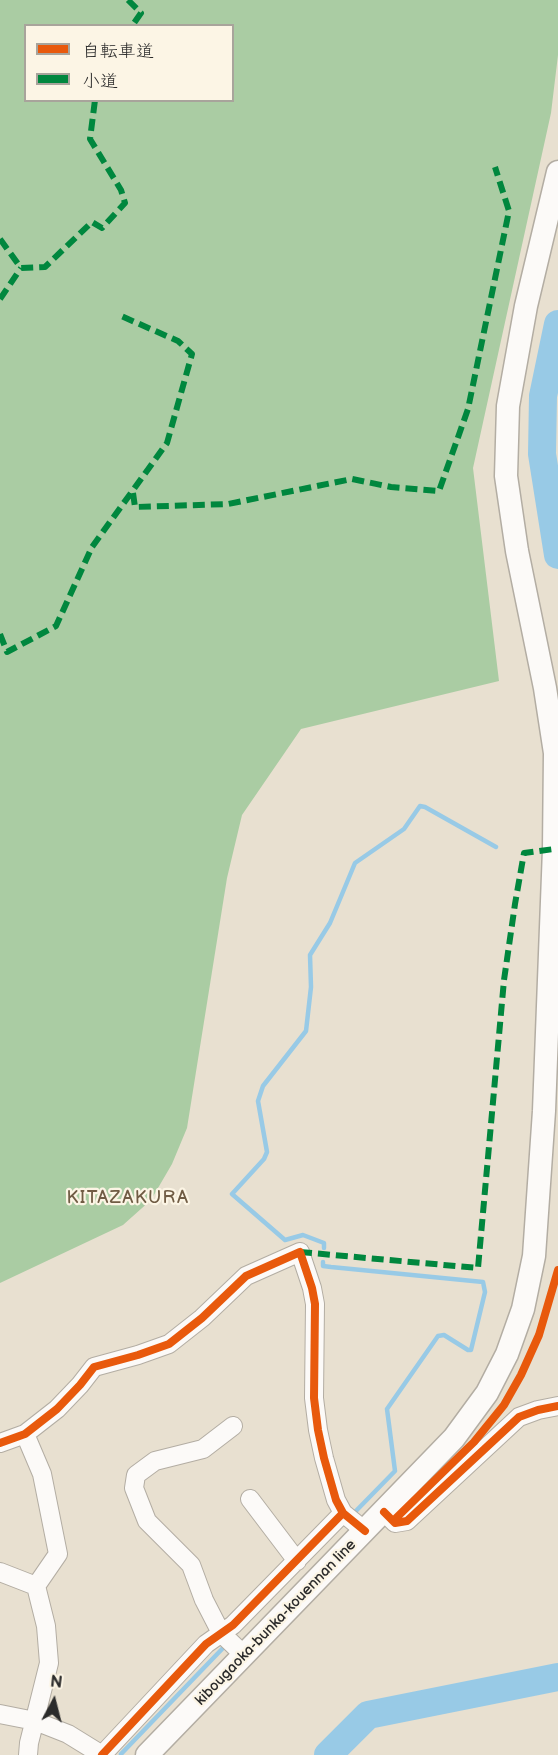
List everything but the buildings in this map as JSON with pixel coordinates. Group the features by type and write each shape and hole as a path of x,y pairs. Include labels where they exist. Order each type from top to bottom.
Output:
{"main road":[{"name":"kibougaoka-bunka-kouennan line","path":"147,1755 454,1438 486,1393 507,1354 523,1309 534,1256 551,1111 555,753 545,688 517,551 506,476 508,406 525,306 558,172"}],"street":[{"path":"0,1443 25,1434 57,1409 94,1367 169,1344 202,1318 246,1276 300,1252 315,1304 314,1398 318,1430 336,1500 343,1513 365,1532"},
{"path":"384,1512 395,1523 407,1521 519,1417 558,1406"},
{"path":"233,1426 203,1449 155,1461 136,1475 134,1488 147,1521 191,1565 204,1600 221,1633 244,1655"},
{"path":"25,1434 42,1474 58,1554 36,1586 46,1626 49,1664 28,1755"},
{"path":"250,1499 297,1561"},
{"path":"0,1714 36,1721 68,1734 102,1755 206,1644 233,1625 343,1513"},
{"path":"0,1572 36,1586"}],"green space":[{"path":"0,0 558,0 558,55 551,113 473,468 499,681 301,729 242,815 227,878 187,1128 172,1164 151,1200 123,1225 0,1283"}],"waterway":[{"path":"558,324 543,396 542,454 558,555"},
{"path":"324,1248 324,1243 303,1235 285,1240 232,1194 264,1159 267,1152 258,1101 263,1086 306,1031 311,987 310,955 330,923 355,863 404,829 420,806 496,847"},
{"path":"323,1262 323,1266 483,1282 485,1292 471,1350 444,1335 438,1336 387,1409 395,1471 352,1515"},
{"path":"121,1754 223,1648"},
{"path":"328,1755 368,1715 558,1677"}],"marked path":[{"path":"128,0 141,13 133,24"},
{"path":"0,239 21,268 45,267 92,222 102,228 125,203 121,190 90,139 95,102"},
{"path":"133,493 135,507 228,504 352,479 391,487 439,491 468,409 509,211 495,167"},
{"path":"0,299 21,268"},
{"path":"0,634 7,652 56,626 92,547 167,443 192,354 178,341 119,315"},
{"path":"300,1252 478,1268 504,980 524,853 554,849"}],"cycle path":[{"path":"0,1443 25,1434 57,1409 94,1367 169,1344 202,1318 246,1276 300,1252 315,1304 314,1398 324,1458 336,1500 343,1513 365,1531"},
{"path":"393,1521 474,1442 504,1405 539,1335 558,1270"},
{"path":"384,1512 395,1523 407,1521 519,1417 558,1406"},
{"path":"102,1755 206,1644 233,1625 343,1513"}],"district":[{"name":"KITAZAKURA","path":"128,1198"}]}
